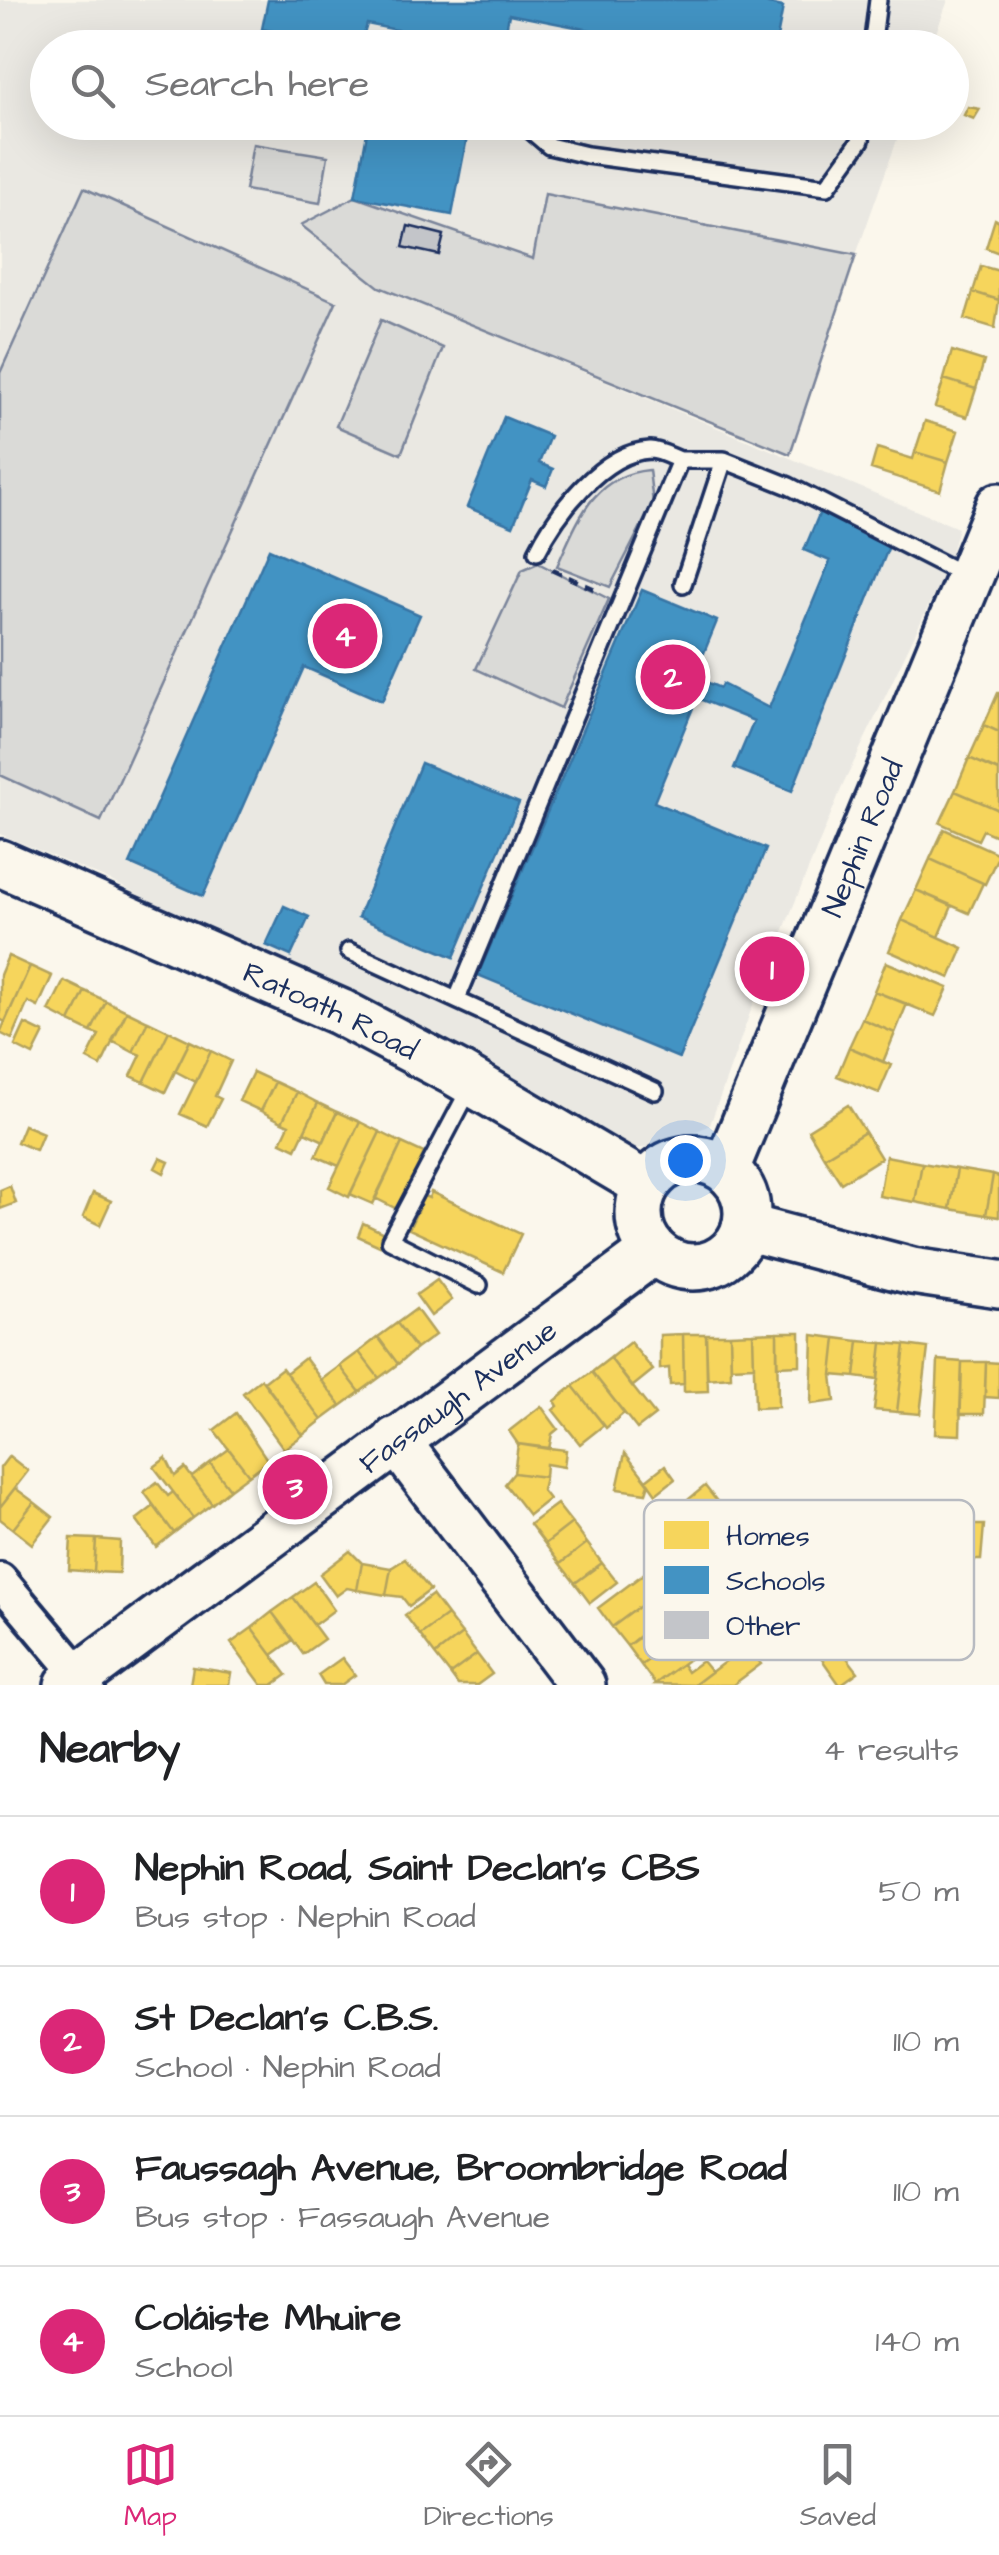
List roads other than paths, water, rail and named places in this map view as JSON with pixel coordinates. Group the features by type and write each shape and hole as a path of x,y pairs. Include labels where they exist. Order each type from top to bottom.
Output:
{"street":[{"name":"Nephin Road","path":"726,1169 999,506"},
{"name":"Ratoath Road","path":"0,863 340,1012 473,1083 646,1185"},
{"path":"708,1160 726,1169 746,1198 744,1227 732,1251 707,1265 674,1264 654,1251 638,1217 646,1185 675,1161 708,1160"},
{"path":"744,1227 912,1271 999,1284"},
{"name":"Fassaugh Avenue","path":"79,1682 396,1440 654,1251"},
{"path":"396,1440 582,1685"},
{"path":"0,1580 79,1682"}],"lane":[{"path":"874,30 878,0"},
{"path":"542,140 549,146 587,155 826,187 861,140"},
{"path":"536,552 556,515 589,481 651,450 680,460 724,460 788,486 970,578"},
{"path":"457,1000 680,460"},
{"path":"683,584 724,460"},
{"path":"350,951 655,1090"},
{"path":"473,1083 390,1240 479,1285"}],"place":[{"name":"Coláiste Mhuire","path":"345,636"},
{"name":"St Declan's C.B.S.","path":"673,677"},
{"name":"Nephin Road, Saint Declan's CBS","path":"772,969"},
{"name":"Faussagh Avenue, Broombridge Road","path":"295,1487"}]}
